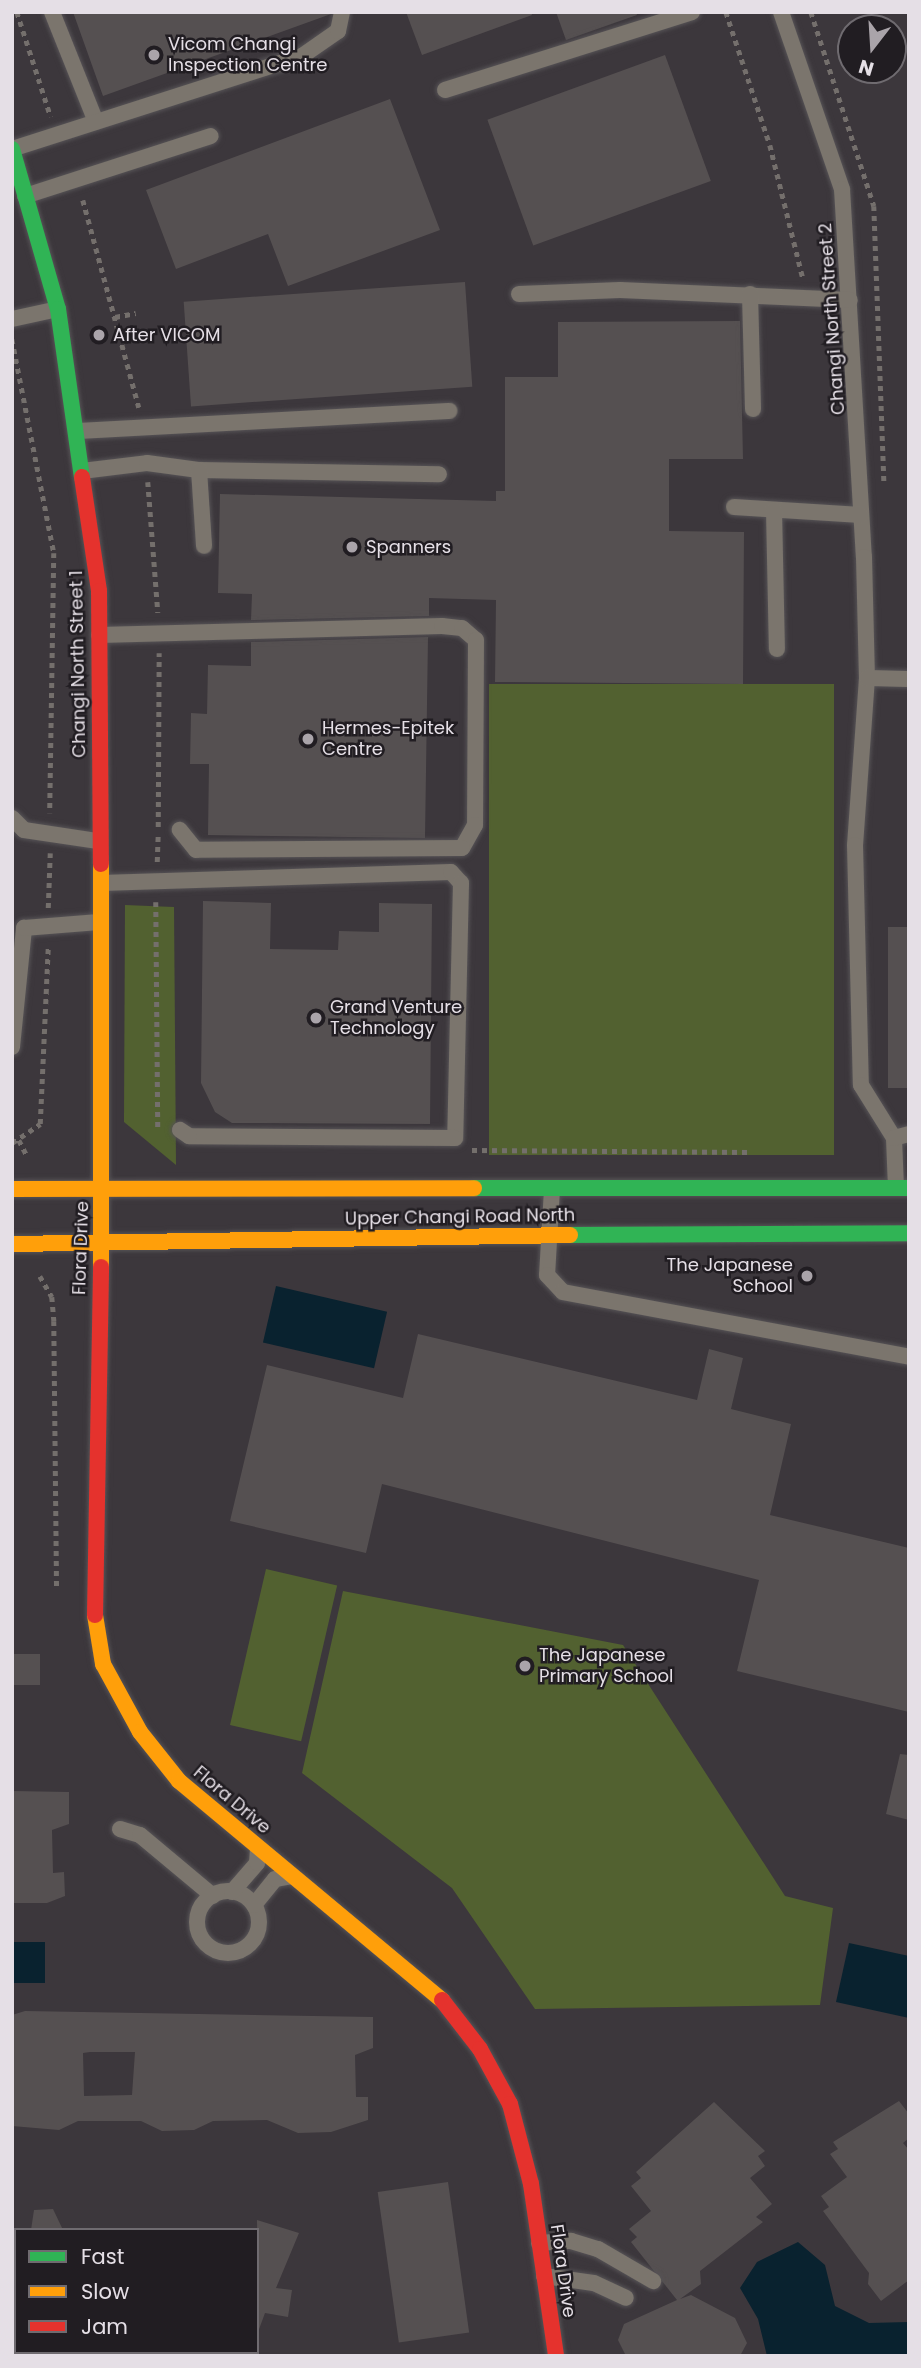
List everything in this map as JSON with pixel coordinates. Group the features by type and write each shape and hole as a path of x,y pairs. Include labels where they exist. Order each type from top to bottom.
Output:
{"street":[{"name":"Changi North Street 1","path":"12,149 58,309 77,431 99,635 98,841 103,1187"},
{"name":"Flora Drive","path":"103,1187 92,1595 103,1664 140,1732 179,1781 429,1983 480,2049 510,2104 539,2243 555,2356"},
{"name":"Upper Changi Road North","path":"12,1189 902,1188"},
{"name":"Upper Changi Road North","path":"12,1244 100,1237 909,1233"}],"lane":[{"path":"52,12 96,122"},
{"path":"12,149 302,55 338,31 342,12"},
{"path":"445,90 692,12"},
{"name":"Changi North Street 2","path":"781,12 842,189 850,300 867,678 855,845 861,1085 902,1136"},
{"path":"25,196 211,136"},
{"path":"519,294 807,295 850,300"},
{"path":"750,294 753,409"},
{"path":"12,318 58,309"},
{"path":"77,431 449,411"},
{"path":"82,471 147,463 199,470 439,474"},
{"path":"199,470 204,546"},
{"path":"734,507 861,516"},
{"path":"774,510 776,649"},
{"path":"99,635 443,626 463,628 476,640 475,825 462,848 196,850 180,830"},
{"path":"867,678 909,678"},
{"path":"12,818 24,830 50,831 98,841"},
{"path":"99,883 451,872 461,883 455,1138 189,1136 180,1130"},
{"path":"12,1048 19,936 32,925 99,922"},
{"path":"902,1136 902,1188"},
{"path":"552,1189 547,1234 547,1275 563,1292 909,1357"},
{"path":"120,1829 139,1835 213,1896"},
{"path":"232,1892 254,1905 259,1927 255,1939 234,1953 221,1953 209,1947 197,1925 213,1896 232,1892 257,1863 258,1847"},
{"path":"254,1905 275,1879 295,1876"},
{"path":"539,2243 570,2241 598,2249 653,2281"},
{"path":"594,2283 606,2281 612,2270 598,2249"},
{"path":"544,2276 594,2283 626,2298"}],"path":[{"path":"726,12 770,145 807,295"},
{"path":"114,317 136,313"},
{"path":"12,339 54,553 43,1101 40,1124 12,1143"},
{"path":"19,1140 26,1154"}],"green space":[{"path":"489,684 834,684 834,1155 489,1155"},
{"path":"125,905 174,907 176,1165 124,1122"},
{"path":"266,1569 337,1585 301,1741 230,1725"},
{"path":"343,1591 623,1645 785,1896 833,1908 820,2005 535,2009 452,1888 302,1773"}],"water":[{"path":"276,1286 387,1312 374,1368 263,1343"},
{"path":"12,1942 45,1942 45,1983 12,1983"},
{"path":"849,1943 909,1956 909,2018 836,2002"},
{"path":"798,2242 825,2265 835,2306 869,2323 909,2322 909,2356 767,2356 758,2319 740,2288 757,2262"},
{"path":"14,2352 152,2356 12,2356"}],"building":[{"name":"Vicom Changi Inspection Centre","path":"73,12 330,12 331,14 103,96"},
{"path":"406,12 531,12 532,15 422,55"},
{"path":"556,12 636,12 637,15 566,40"},
{"path":"665,55 711,181 533,246 487,120"},
{"path":"390,99 440,230 288,286 268,234 176,269 146,190"},
{"path":"465,282 472,387 191,406 184,302"},
{"path":"740,321 743,459 669,459 669,531 744,532 743,684 495,682 496,600 429,598 429,616 251,620 252,594 218,593 220,494 496,501 496,491 505,491 505,377 558,377 558,322"},
{"name":"Hermes-Epitek Centre","path":"428,637 425,838 208,835 209,764 190,764 191,713 207,714 208,665 251,666 251,642"},
{"name":"Grand Venture Technology","path":"203,901 271,903 270,949 338,950 339,931 379,932 379,903 432,904 430,1124 232,1123 215,1112 201,1083"},
{"path":"888,927 909,927 909,1088 888,1088"},
{"path":"418,1334 697,1400 709,1349 743,1358 731,1409 791,1424 770,1515 909,1548 909,1712 737,1671 759,1580 382,1484 366,1553 230,1521 267,1365 403,1398"},
{"path":"12,1654 40,1654 40,1685 12,1685"},
{"path":"900,1754 909,1755 909,1820 886,1814"},
{"path":"12,1791 69,1792 69,1824 52,1830 53,1873 64,1872 65,1896 47,1903 12,1903"},
{"path":"25,2011 373,2017 373,2048 355,2055 356,2097 368,2097 368,2120 331,2132 298,2133 267,2120 213,2121 194,2130 162,2131 141,2121 78,2121 59,2130 12,2126 12,2015","holes":["135,2052 132,2095 84,2096 83,2053"]},
{"path":"899,2101 909,2114 909,2138 903,2143 909,2150 909,2280 881,2301 868,2284 869,2273 823,2211 829,2207 821,2196 847,2177 830,2154 838,2149 833,2142"},
{"path":"714,2102 765,2151 758,2156 765,2166 750,2178 772,2204 756,2217 763,2222 700,2271 701,2284 680,2299 691,2295 735,2318 747,2343 740,2356 626,2356 618,2340 624,2324 677,2300 631,2242 637,2237 629,2229 651,2211 631,2186 641,2178 636,2172"},
{"path":"448,2182 469,2333 399,2342 378,2192"},
{"path":"53,2209 62,2228 31,2228 34,2210"},
{"path":"257,2220 299,2233 276,2288 292,2290 288,2317 265,2313 259,2329 259,2228"}],"traffic: fast":[{"path":"12,149 58,309 82,477"},
{"path":"474,1188 909,1188"},
{"path":"570,1235 909,1233"}],"traffic: slow":[{"path":"101,864 101,1267"},
{"path":"12,1189 474,1188"},
{"path":"12,1244 570,1235"},
{"path":"95,1615 103,1664 140,1732 179,1781 442,2000"}],"traffic: jam":[{"path":"82,477 99,591 101,864"},
{"path":"95,1615 101,1267"},
{"path":"442,2000 480,2049 510,2104 531,2184 556,2356"}],"place":[{"name":"Vicom Changi Inspection Centre","path":"154,55"},
{"name":"After VICOM","path":"99,335"},
{"name":"Spanners","path":"352,547"},
{"name":"Hermes-Epitek Centre","path":"308,739"},
{"name":"Grand Venture Technology","path":"316,1018"},
{"name":"The Japanese School","path":"807,1276"},
{"name":"The Japanese Primary School","path":"525,1666"}]}
